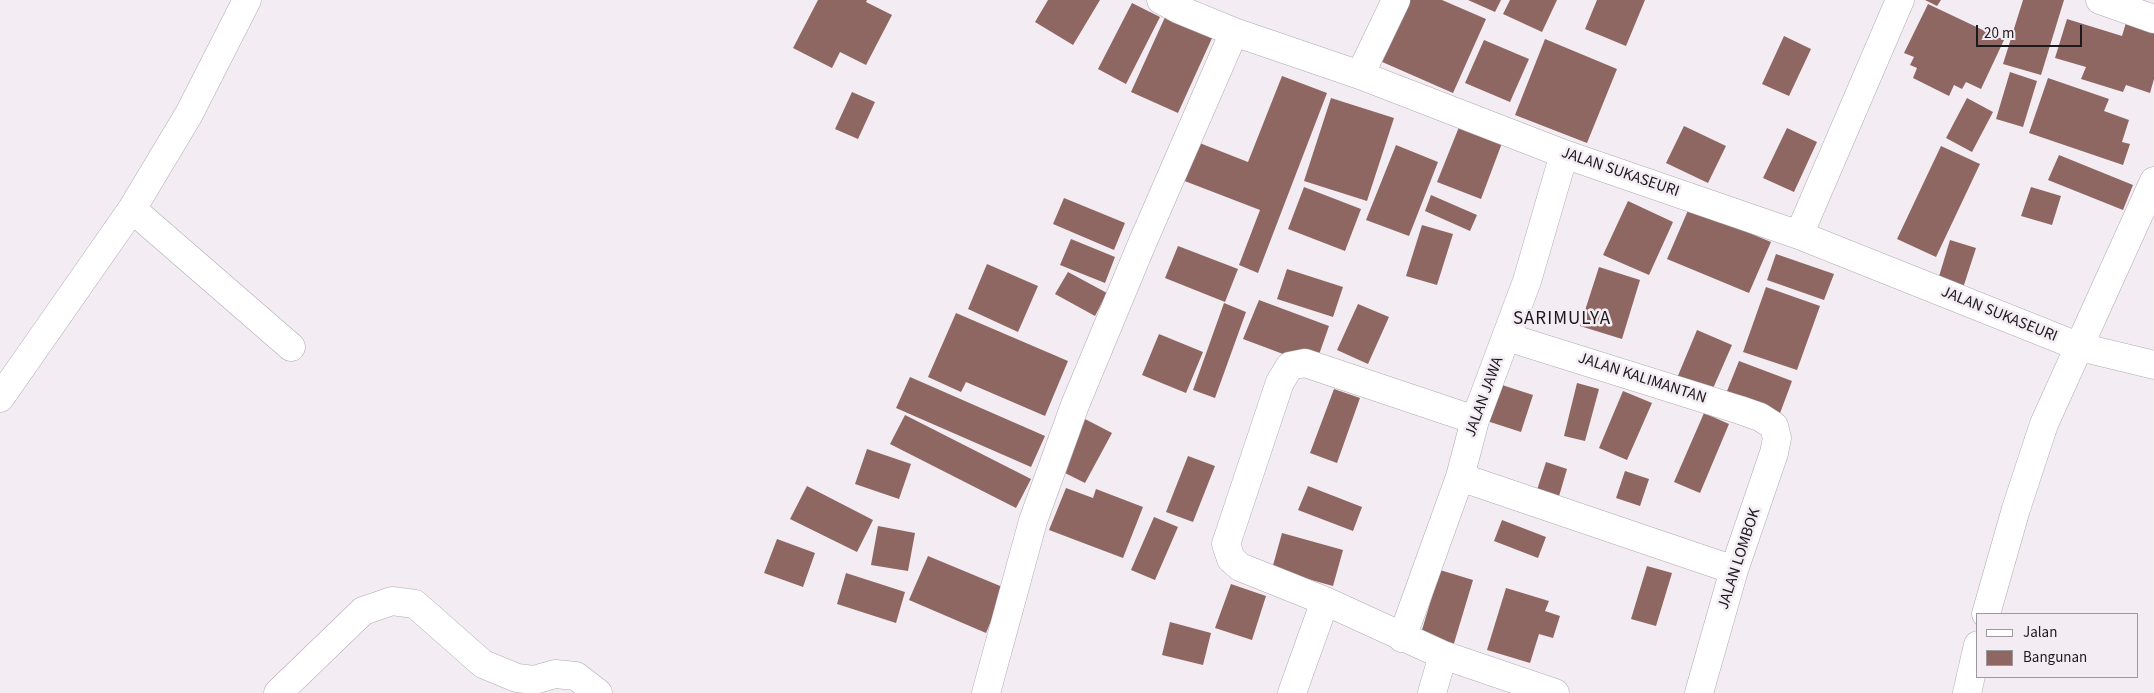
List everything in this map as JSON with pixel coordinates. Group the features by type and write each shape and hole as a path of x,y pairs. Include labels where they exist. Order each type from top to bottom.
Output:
{"street":[{"path":"0,398 132,209 189,114 247,0"},
{"name":"JALAN SUKASEURI","path":"1161,0 1178,10 1234,32 1360,75 1564,154 1799,235 2080,348 2154,365"},
{"path":"1360,75 1396,0"},
{"path":"1799,235 1900,0"},
{"path":"2100,0 2154,19"},
{"path":"986,693 1033,521 1075,405 1140,246 1234,32"},
{"name":"JALAN JAWA","path":"1402,638 1460,477 1474,420 1508,337 1528,281 1564,154"},
{"path":"1986,613 2016,508 2044,424 2154,181"},
{"path":"132,209 291,348"},
{"name":"JALAN KALIMANTAN","path":"1508,337 1740,410 1760,417 1774,426"},
{"path":"1474,420 1305,363 1290,366 1283,374 1226,544 1230,559 1240,567 1325,601 1402,638 1443,655 1555,693"},
{"name":"JALAN LOMBOK","path":"1699,693 1734,570 1774,453 1777,438 1774,426"},
{"path":"1460,477 1734,570"},
{"path":"278,693 363,611 392,601 416,604 483,664 534,687 555,674 576,676 598,693"},
{"path":"1292,693 1325,601"},
{"path":"1966,693 1976,653"},
{"path":"1432,693 1443,655"}],"building":[{"path":"818,0 867,0 866,2 892,15 866,65 840,52 832,68 793,48"},
{"path":"1048,0 1100,0 1073,45 1035,22"},
{"path":"1407,0 1442,0 1486,19 1453,93 1380,61"},
{"path":"1468,0 1501,0 1495,12"},
{"path":"1510,0 1557,0 1542,32 1503,14"},
{"path":"1597,0 1645,0 1626,46 1585,29"},
{"path":"1925,0 1941,0 1937,6"},
{"path":"2023,0 2064,0 2041,75 2003,64"},
{"path":"1132,3 1160,17 1126,84 1098,69"},
{"path":"1928,4 2004,40 1981,89 1966,82 1962,89 1954,85 1949,96 1913,78 1917,68 1910,65 1914,57 1904,53"},
{"path":"1166,15 1213,36 1178,113 1131,92"},
{"path":"2128,16 2154,24 2154,79 2150,93 2126,85 2123,92 2081,79 2086,67 2055,58 2067,19 2122,36"},
{"path":"1784,36 1811,49 1789,96 1762,84"},
{"path":"1545,39 1617,69 1587,143 1515,115"},
{"path":"1484,40 1529,59 1510,102 1465,83"},
{"path":"2010,72 2037,81 2023,127 1996,119"},
{"path":"1282,76 1327,93 1258,273 1239,265 1260,210 1182,180 1197,142 1248,162"},
{"path":"2048,78 2109,99 2104,111 2129,120 2122,142 2130,144 2123,165 2029,133"},
{"path":"852,92 875,102 858,139 835,129"},
{"path":"1331,98 1394,118 1367,201 1304,181"},
{"path":"1967,98 1993,112 1972,152 1946,138"},
{"path":"1684,126 1726,146 1708,183 1666,163"},
{"path":"1459,127 1502,143 1481,199 1437,182"},
{"path":"1787,128 1817,142 1794,192 1763,178"},
{"path":"1396,145 1438,162 1409,236 1366,220"},
{"path":"1941,146 1980,164 1936,257 1897,239"},
{"path":"2059,155 2133,185 2123,210 2048,180"},
{"path":"1304,187 1361,209 1345,251 1288,229"},
{"path":"2031,187 2061,196 2052,225 2021,216"},
{"path":"1431,195 1477,215 1470,231 1425,211"},
{"path":"1064,198 1125,223 1114,250 1053,224"},
{"path":"1628,201 1673,222 1649,275 1603,255"},
{"path":"1689,208 1771,242 1749,293 1667,259"},
{"path":"1422,225 1453,234 1437,285 1406,276"},
{"path":"1071,239 1115,257 1105,283 1060,265"},
{"path":"1950,240 1976,248 1962,291 1937,283"},
{"path":"1178,246 1238,269 1225,302 1165,278"},
{"path":"1776,254 1834,274 1824,300 1767,280"},
{"path":"987,264 1038,286 1018,332 968,309"},
{"path":"1599,267 1640,280 1622,339 1580,326"},
{"path":"1287,269 1343,287 1333,317 1277,299"},
{"path":"1068,272 1107,293 1095,316 1055,294"},
{"path":"1766,287 1820,306 1797,370 1743,352"},
{"path":"1259,300 1329,326 1315,366 1243,339"},
{"path":"1224,303 1246,312 1215,398 1193,390"},
{"path":"1358,304 1389,317 1368,364 1337,350"},
{"path":"956,313 1068,361 1045,416 966,382 961,392 928,377"},
{"path":"1697,330 1732,345 1711,393 1677,378"},
{"path":"1159,334 1203,352 1186,393 1142,375"},
{"path":"1739,361 1792,381 1779,416 1725,396"},
{"path":"910,377 1045,436 1031,467 896,408"},
{"path":"1577,383 1599,389 1585,441 1564,436"},
{"path":"1499,384 1533,395 1521,432 1487,421"},
{"path":"1334,389 1360,398 1337,463 1310,453"},
{"path":"1623,391 1652,403 1627,460 1599,448"},
{"path":"1704,413 1729,424 1700,493 1674,482"},
{"path":"905,415 1031,479 1016,508 890,444"},
{"path":"1085,419 1112,433 1085,483 1059,470"},
{"path":"867,449 911,464 899,499 855,484"},
{"path":"1188,456 1215,466 1193,522 1166,512"},
{"path":"1546,462 1567,469 1557,503 1535,496"},
{"path":"1625,471 1649,479 1640,506 1616,498"},
{"path":"807,486 873,520 857,552 790,519"},
{"path":"1308,486 1362,507 1353,531 1298,510"},
{"path":"1066,488 1093,498 1096,489 1143,507 1123,558 1049,530"},
{"path":"1154,517 1178,527 1155,580 1131,570"},
{"path":"1502,520 1546,537 1538,558 1494,541"},
{"path":"878,526 915,533 908,571 871,565"},
{"path":"1282,533 1343,550 1333,586 1272,569"},
{"path":"777,539 815,553 803,587 764,573"},
{"path":"928,556 1005,588 986,633 909,600"},
{"path":"1647,566 1672,573 1656,626 1631,619"},
{"path":"1440,570 1473,580 1452,650 1419,640"},
{"path":"846,573 905,592 896,623 837,604"},
{"path":"1231,584 1266,596 1252,640 1215,628"},
{"path":"1506,588 1549,601 1545,611 1560,616 1553,638 1539,634 1530,663 1487,650"},
{"path":"1170,622 1211,633 1203,665 1162,655"}],"district":[{"name":"SARIMULYA","path":"1562,320"}]}
